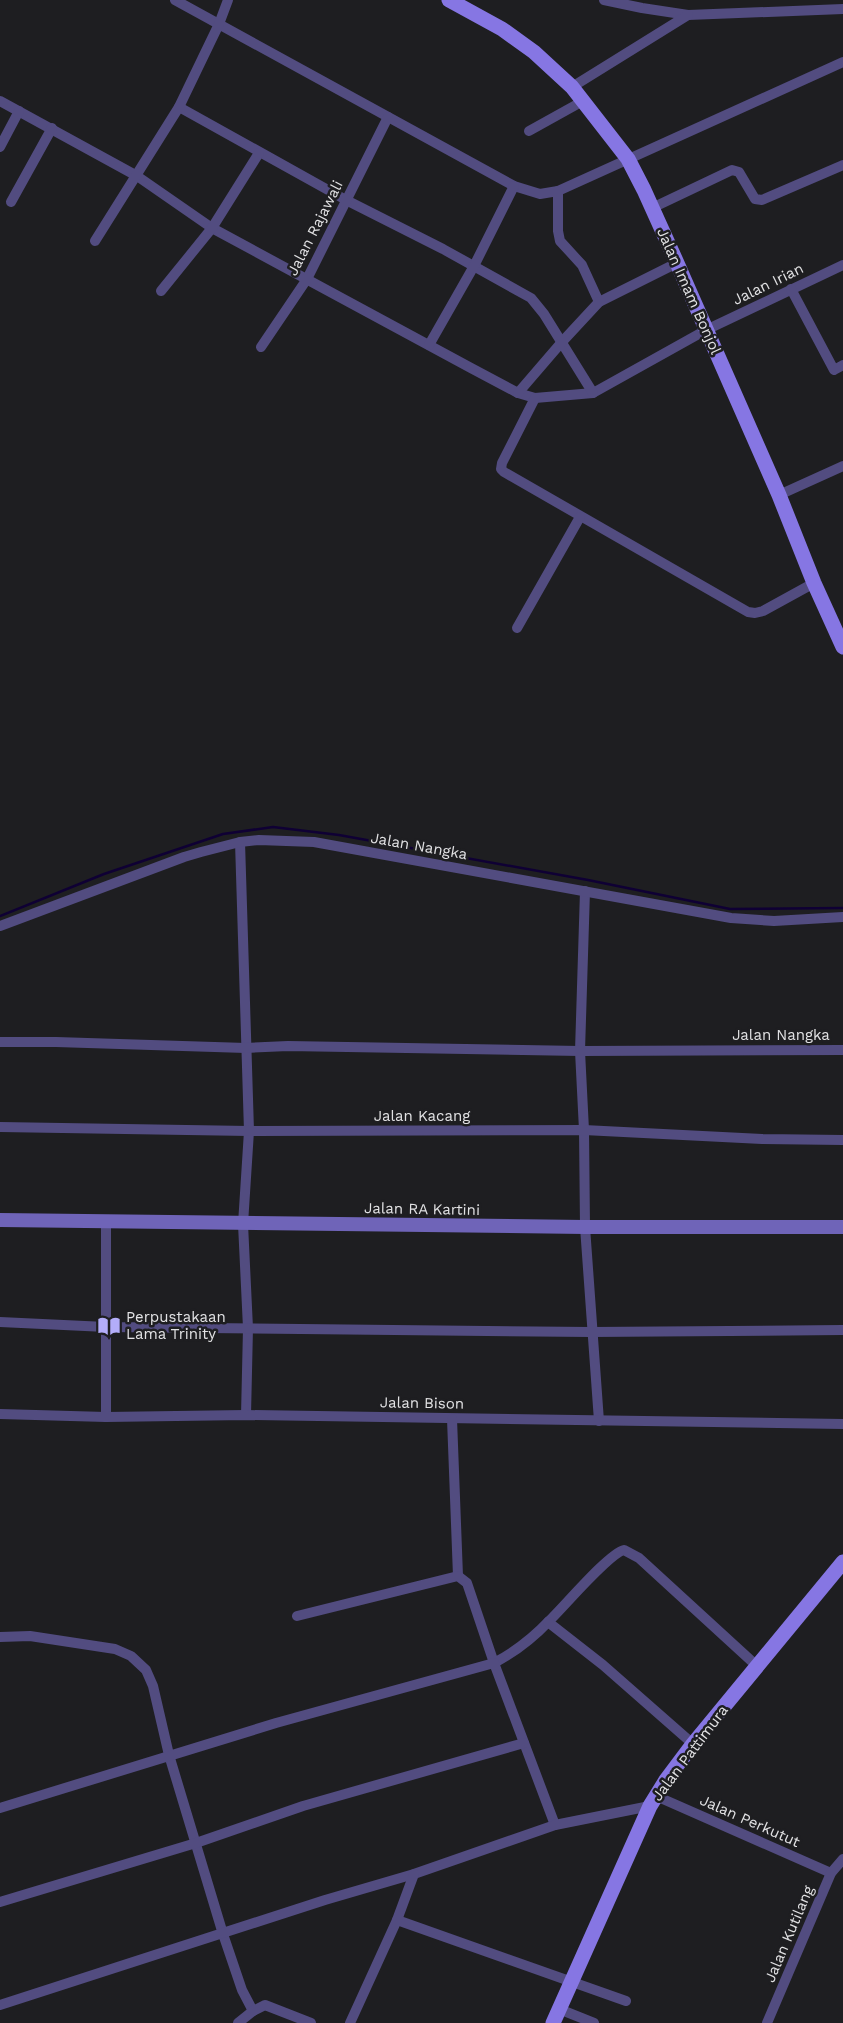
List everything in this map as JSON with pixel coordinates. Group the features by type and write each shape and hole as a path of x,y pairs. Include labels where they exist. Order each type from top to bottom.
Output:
{"main road":[{"name":"Jalan Imam Bonjol","path":"448,0 468,9 518,40 572,87 628,160 677,263 779,494 814,583 843,647"},
{"name":"Jalan RA Kartini","path":"0,1220 585,1227 843,1227"},
{"name":"Jalan Pattimura","path":"556,2016 653,1801 693,1744 843,1562"}],"street":[{"path":"175,0 514,186 540,194 558,191 843,62"},
{"path":"95,241 179,107 219,24 228,0"},
{"path":"604,0 688,15 843,9"},
{"path":"572,87 688,15"},
{"path":"0,101 137,176 212,228 518,393 535,398 593,393 544,314 531,298 474,266 346,200 179,107"},
{"path":"529,131 583,101"},
{"path":"0,147 20,111"},
{"name":"Jalan Rajawali","path":"261,347 306,279 388,117"},
{"path":"11,202 52,128"},
{"path":"161,292 212,228 258,152"},
{"path":"652,208 732,170 740,172 755,198 762,200 843,165"},
{"path":"429,345 474,266 514,186"},
{"path":"558,191 558,231 560,241 582,265 600,302"},
{"path":"518,393 561,343 600,302 677,263"},
{"name":"Jalan Irian","path":"593,393 706,330 843,265"},
{"path":"790,289 834,370 843,365"},
{"path":"535,398 502,463 504,472 748,612 763,611 814,583"},
{"path":"779,494 843,466"},
{"path":"517,628 580,517"},
{"name":"Jalan Nangka","path":"0,926 184,856 240,842 270,840 314,842 732,918 774,920 843,917"},
{"path":"240,842 249,1132 243,1224 248,1328 246,1415"},
{"path":"585,891 580,1051 584,1130 585,1227 598,1421"},
{"name":"Jalan Nangka","path":"0,1042 246,1048 288,1046 580,1051 843,1050"},
{"name":"Jalan Kacang","path":"0,1127 249,1132 584,1130 762,1139 843,1140"},
{"path":"106,1222 106,1417"},
{"path":"0,1322 106,1327 591,1332 843,1330"},
{"name":"Jalan Bison","path":"0,1414 106,1417 246,1415 843,1424"},
{"path":"452,1419 458,1576 467,1583 494,1663 554,1825"},
{"path":"0,1808 276,1723 494,1663 523,1646 596,1572 619,1551 624,1550 639,1558 758,1667"},
{"path":"297,1616 458,1576"},
{"path":"548,1622 603,1665 693,1744"},
{"path":"0,1637 30,1636 115,1649 131,1656 146,1670 153,1686 169,1755 223,1934 242,1990 253,2011"},
{"path":"0,1902 196,1843 303,1806 524,1743"},
{"path":"0,2005 325,1900 414,1874 554,1825 653,1801"},
{"name":"Jalan Perkutut","path":"653,1801 832,1873"},
{"name":"Jalan Kutilang","path":"767,2023 832,1873 843,1859"},
{"path":"350,2023 397,1920 414,1874"},
{"path":"397,1920 626,2001"},
{"path":"238,2023 253,2011 265,2005 310,2023"},
{"path":"556,2016 594,2023"}],"waterway":[{"path":"0,916 104,874 223,834 273,827 339,835 588,880 730,909 843,908"}],"place":[{"name":"Perpustakaan Lama Trinity","path":"109,1326"}]}
